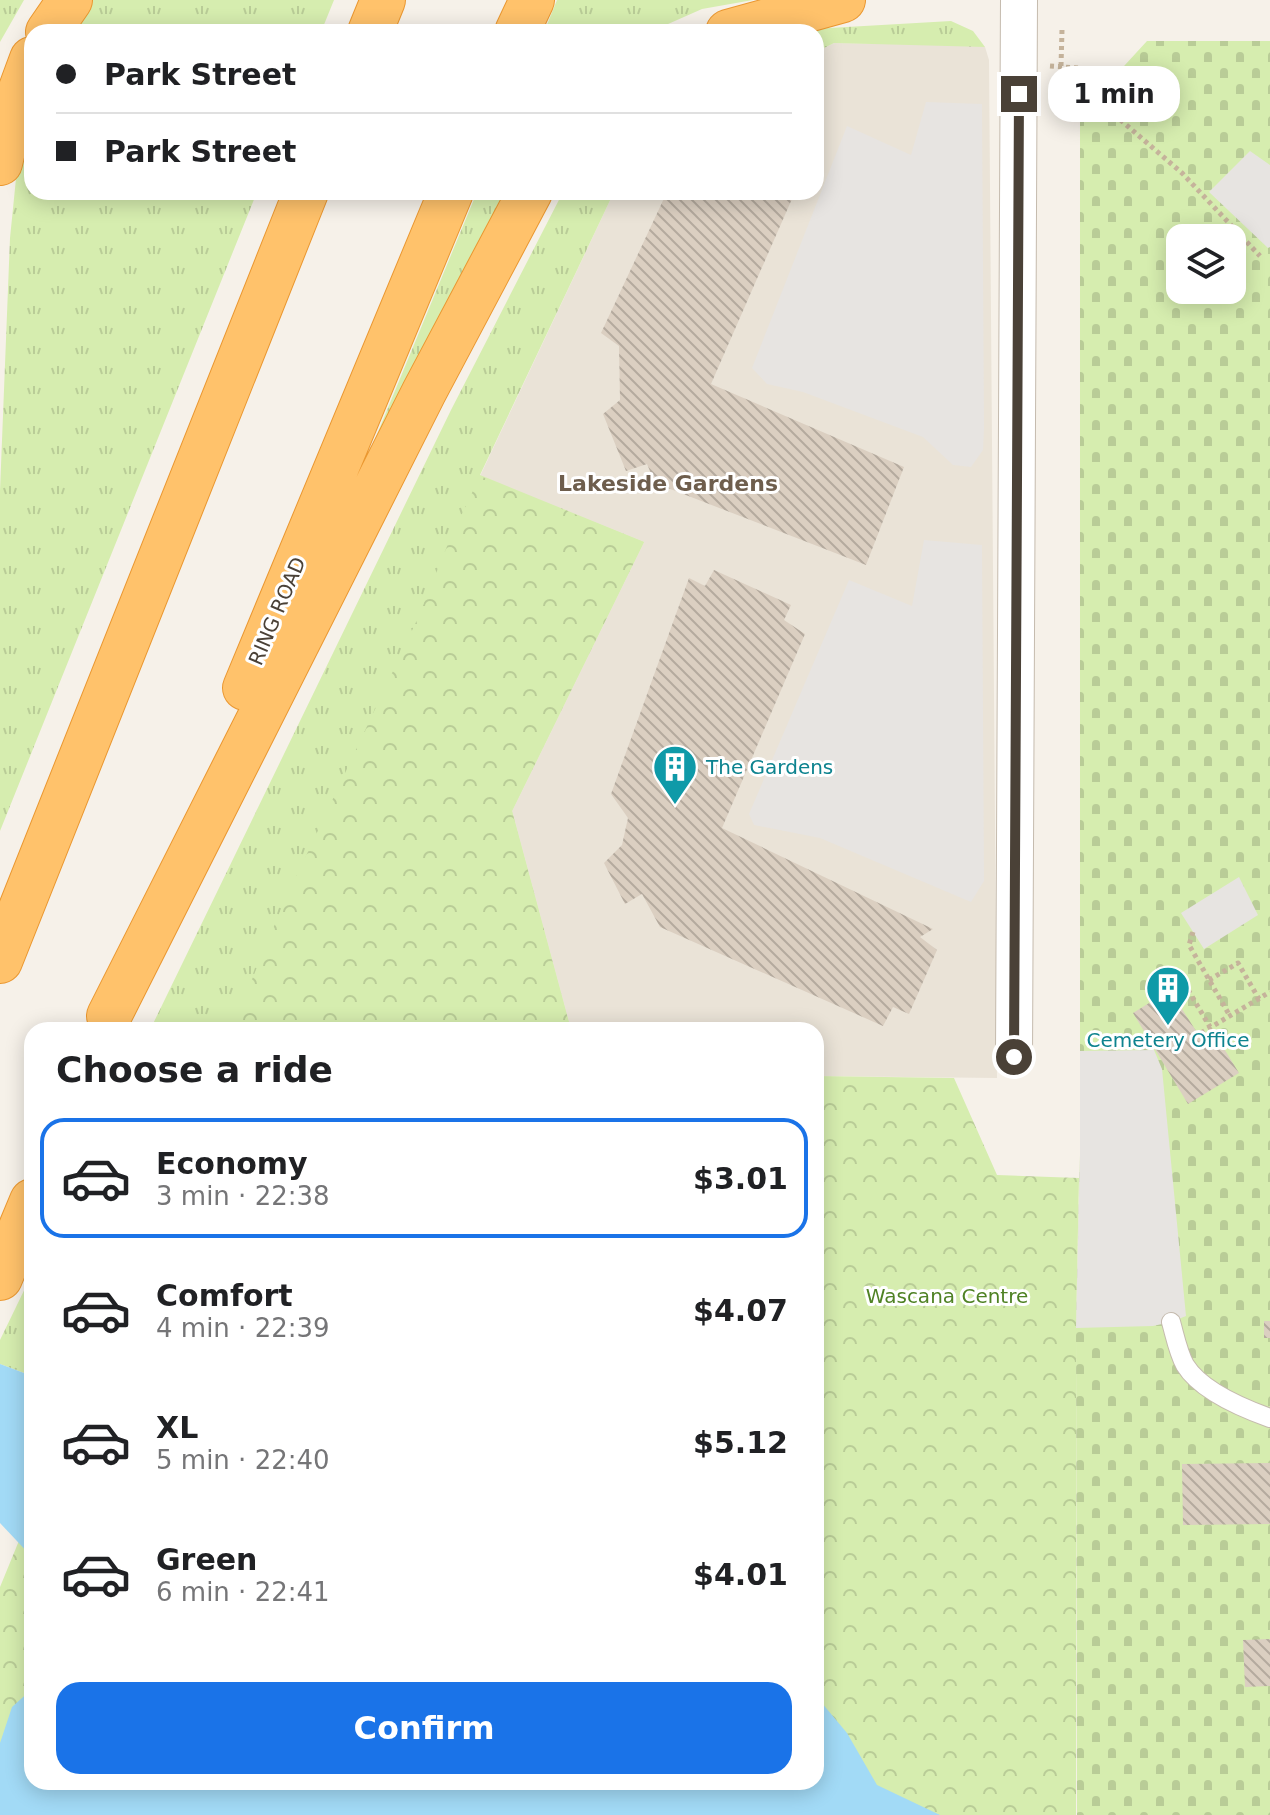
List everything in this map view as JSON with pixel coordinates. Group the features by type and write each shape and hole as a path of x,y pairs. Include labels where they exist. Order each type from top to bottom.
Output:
{"highway":[{"path":"54,24 70,0"},
{"path":"373,24 383,0"},
{"path":"521,24 532,0"},
{"path":"757,24 843,0"},
{"path":"0,163 12,113 24,81"},
{"path":"0,961 303,200"},
{"name":"RING ROAD","path":"106,1022 448,200"},
{"path":"107,1022 424,392 526,200"},
{"path":"0,1278 24,1220"}],"street":[{"path":"1014,1057 1019,0"}],"lane":[{"path":"1171,1322 1185,1363 1199,1382 1246,1409 1270,1418"}],"path":[{"path":"1061,66 1062,30"},
{"path":"1078,68 1095,98 1182,173 1260,256"},
{"path":"1193,932 1189,945 1230,1016"},
{"path":"1209,980 1238,963 1259,999"},
{"path":"1184,983 1210,1027"},
{"path":"1201,1033 1270,992"}],"shaded area":[{"name":"The Gardens","path":"834,43 972,45 985,47 989,60 997,1078 824,1076 824,1022 569,1022 512,811 644,542 480,476 610,200 824,200 824,48"},
{"path":"926,102 982,104 984,428 983,450 971,467 953,465 923,437 803,392 767,384 752,368 818,200 824,200 824,185 847,126 911,155"},
{"path":"1250,151 1270,165 1270,247 1268,248 1209,192"},
{"path":"924,540 982,545 984,881 971,902 820,838 754,825 749,814 849,580 912,606"},
{"path":"1239,877 1258,915 1204,949 1181,913"},
{"path":"1154,1050 1162,1069 1186,1316 1153,1326 1076,1328 1080,1051"}],"green space":[{"path":"0,0 24,0 0,42"},
{"path":"87,0 334,0 324,24 72,24"},
{"path":"557,0 753,0 702,9 668,24 547,24"},
{"path":"951,21 973,31 985,47 834,43 824,48 824,28"},
{"path":"1147,41 1270,41 1270,1815 1077,1815 1076,1328 1080,1155 1080,114"},
{"path":"24,128 24,200 254,200 0,831 0,491 10,238 20,139"},
{"path":"474,200 504,200 340,524"},
{"path":"559,200 610,200 480,475 644,542 512,811 569,1022 154,1022 451,410"},
{"path":"480,476 644,542 512,811 569,1022 234,1022 282,907 417,620"},
{"name":"Wascana Centre","path":"824,1076 954,1078 997,1175 1079,1178 1076,1815 0,1815 0,1587 24,1528 24,1790 824,1790"},
{"path":"24,1290 24,1373 0,1364 0,1340"}],"water":[{"path":"0,1364 24,1373 24,1548 0,1523"},
{"path":"24,1696 24,1790 824,1790 824,1706 847,1733 877,1785 940,1815 0,1815 0,1743 12,1707"}],"building":[{"path":"663,200 792,200 711,384 904,467 866,565 655,483 647,464 626,471 603,414 620,400 619,346 601,333"},
{"name":"The Gardens","path":"714,570 791,605 784,620 805,634 722,828 933,929 920,937 937,950 909,1014 893,1007 883,1026 660,927 642,894 625,904 604,863 622,845 628,818 611,794 689,578 705,586"},
{"path":"1170,990 1203,1042 1215,1034 1239,1073 1188,1104 1133,1013"},
{"path":"1264,1321 1270,1321 1270,1338 1264,1338"},
{"path":"1270,1463 1270,1524 1183,1525 1182,1464"},
{"path":"1270,1639 1270,1686 1245,1687 1243,1640"}],"place":[{"name":"The Gardens","path":"675,806"},
{"name":"Cemetery Office","path":"1168,1027"}],"district":[{"name":"Lakeside Gardens","path":"668,483"}],"route":[{"path":"1014,1057 1019,94"}]}
